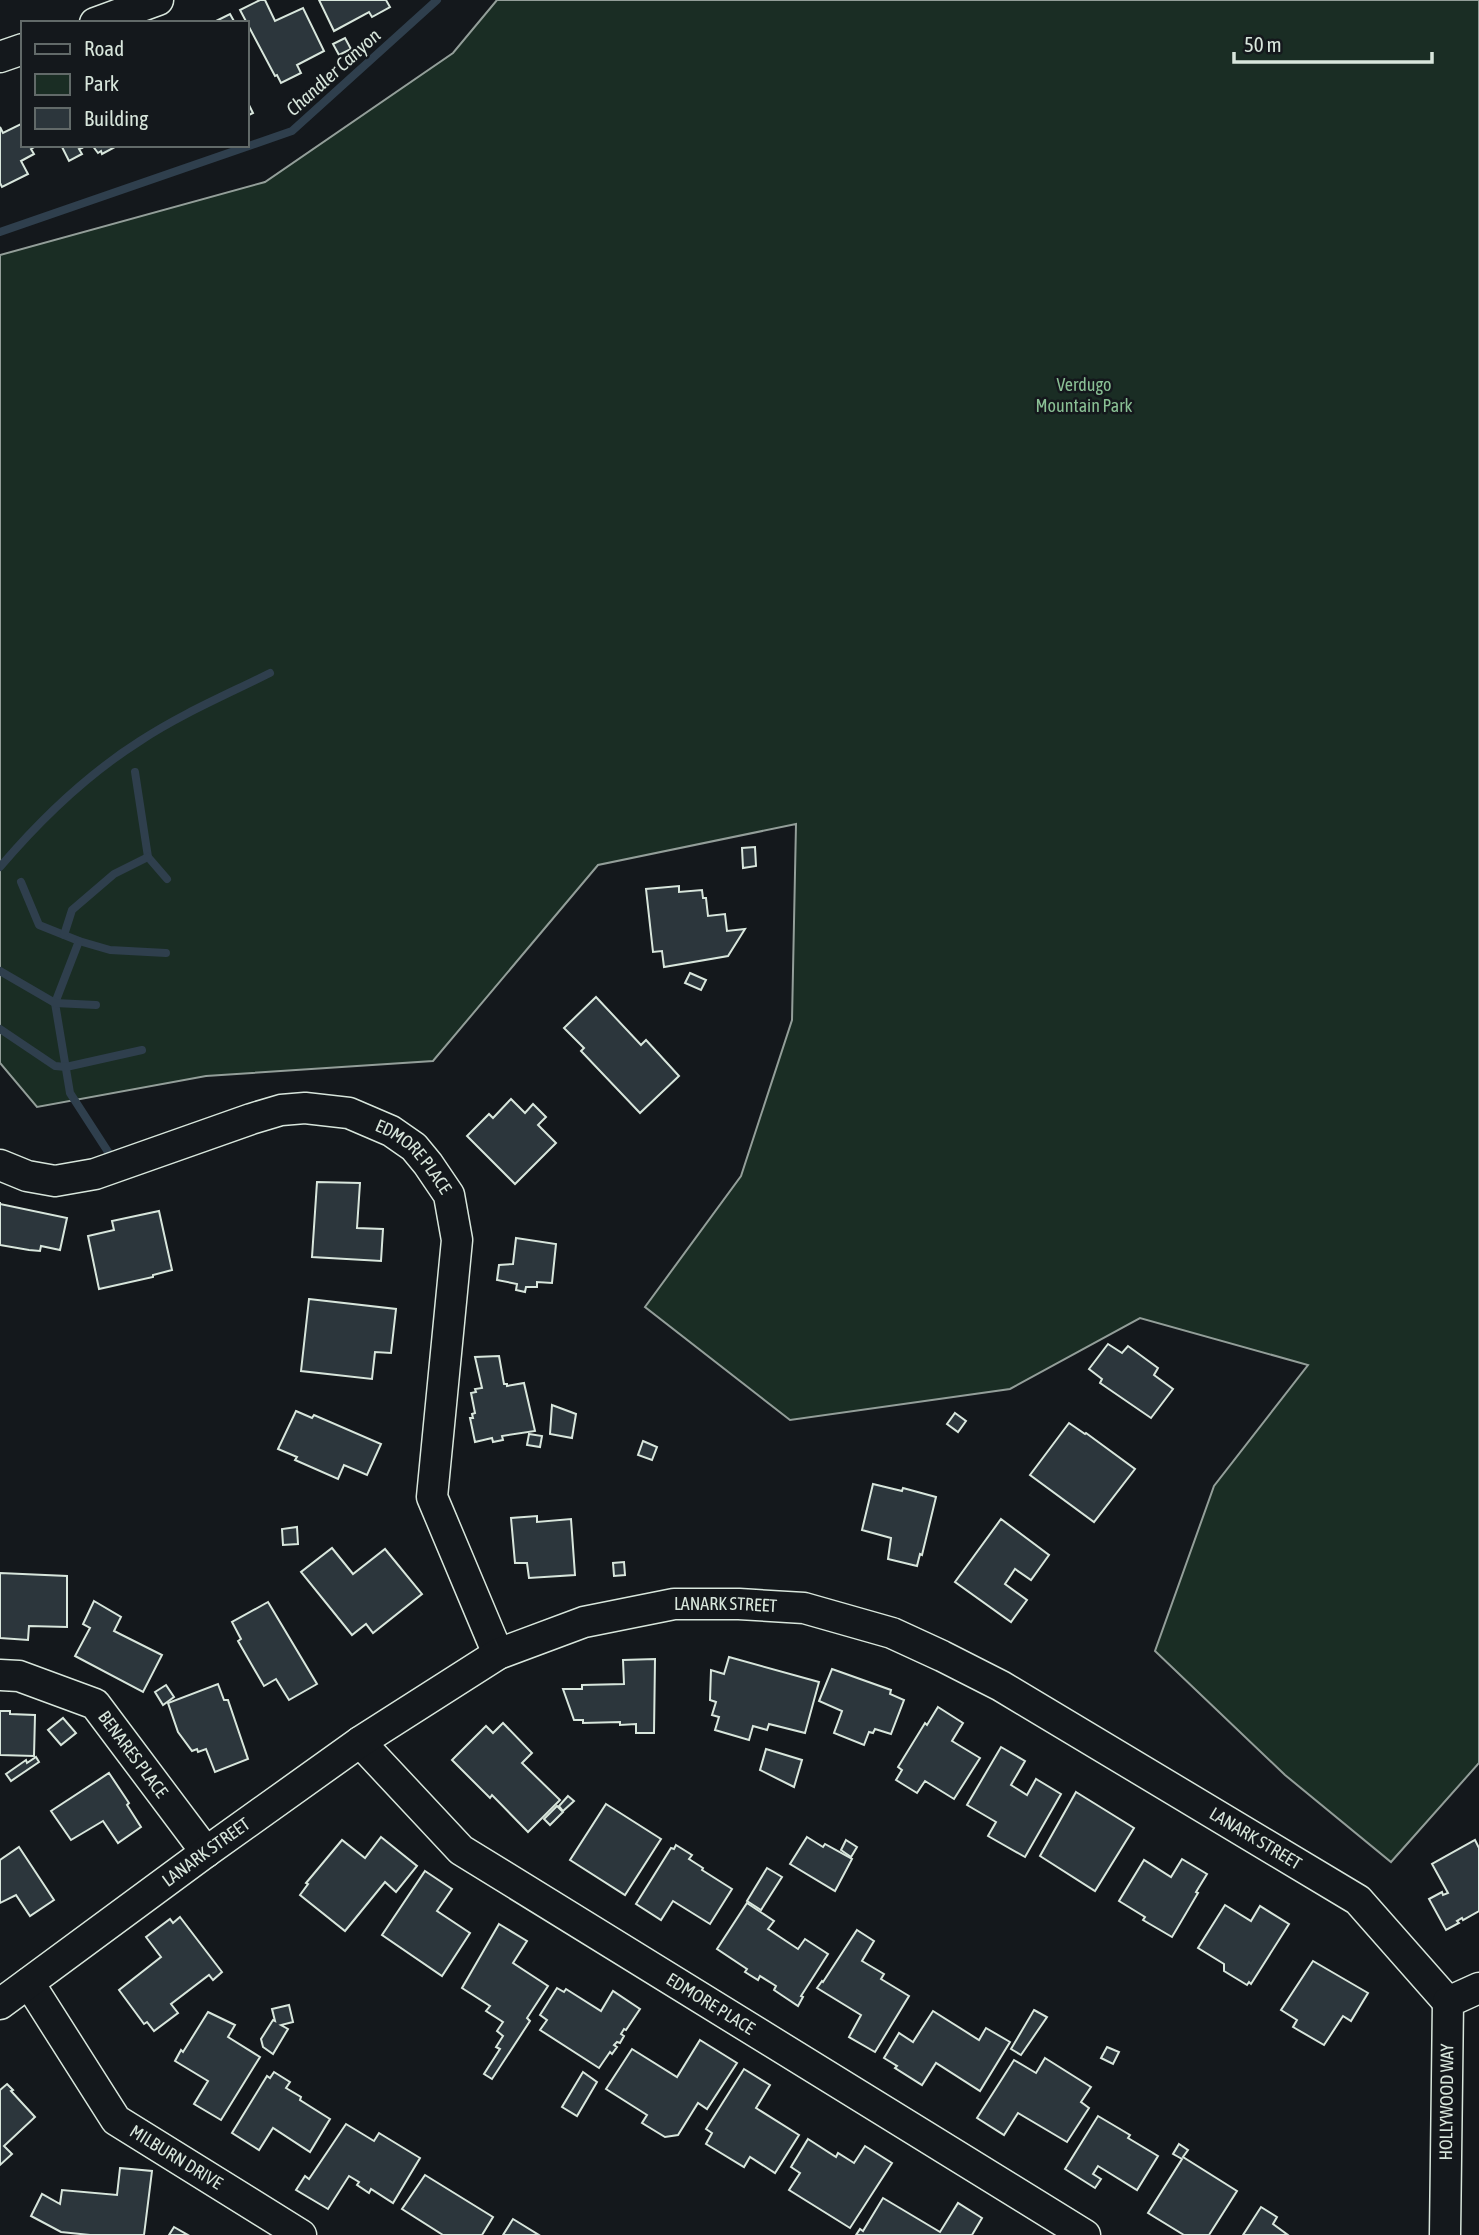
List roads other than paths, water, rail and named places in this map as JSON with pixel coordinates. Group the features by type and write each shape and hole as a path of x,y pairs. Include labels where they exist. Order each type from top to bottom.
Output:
{"street":[{"path":"100,21 158,0"},
{"path":"0,57 21,50"},
{"name":"EDMORE PLACE","path":"0,1165 27,1176 55,1181 95,1174 251,1119 281,1110 305,1108 349,1113 391,1131 414,1147 449,1195 457,1240 432,1497 498,1654"},
{"name":"LANARK STREET","path":"0,2004 360,1742 498,1654 584,1622 674,1604 804,1608 892,1633 1002,1686 1359,1900 1448,2003"},
{"name":"BENARES PLACE","path":"0,1675 19,1676 95,1703 206,1852"},
{"name":"EDMORE PLACE","path":"360,1742 461,1850 1085,2235"},
{"name":"MILBURN DRIVE","path":"29,1983 116,2120 301,2235"},
{"path":"1448,2003 1479,1988"},
{"name":"HOLLYWOOD WAY","path":"1445,2235 1448,2003"}],"waterway":[{"name":"Chandler Canyon","path":"248,146 292,131 437,0"},
{"name":"Chandler Canyon","path":"0,232 246,147"},
{"path":"0,867 31,832 66,799 121,754 171,722 270,673"},
{"path":"135,772 148,857 167,879"},
{"path":"64,935 72,910 114,874 148,857"},
{"path":"21,882 39,925 110,950 166,953"},
{"path":"79,941 55,1003 70,1093 114,1161"},
{"path":"0,971 55,1003 96,1005"},
{"path":"0,1029 55,1066 66,1067 142,1050"}],"park label":[{"name":"Verdugo Mountain Park","path":"1084,395"}]}
